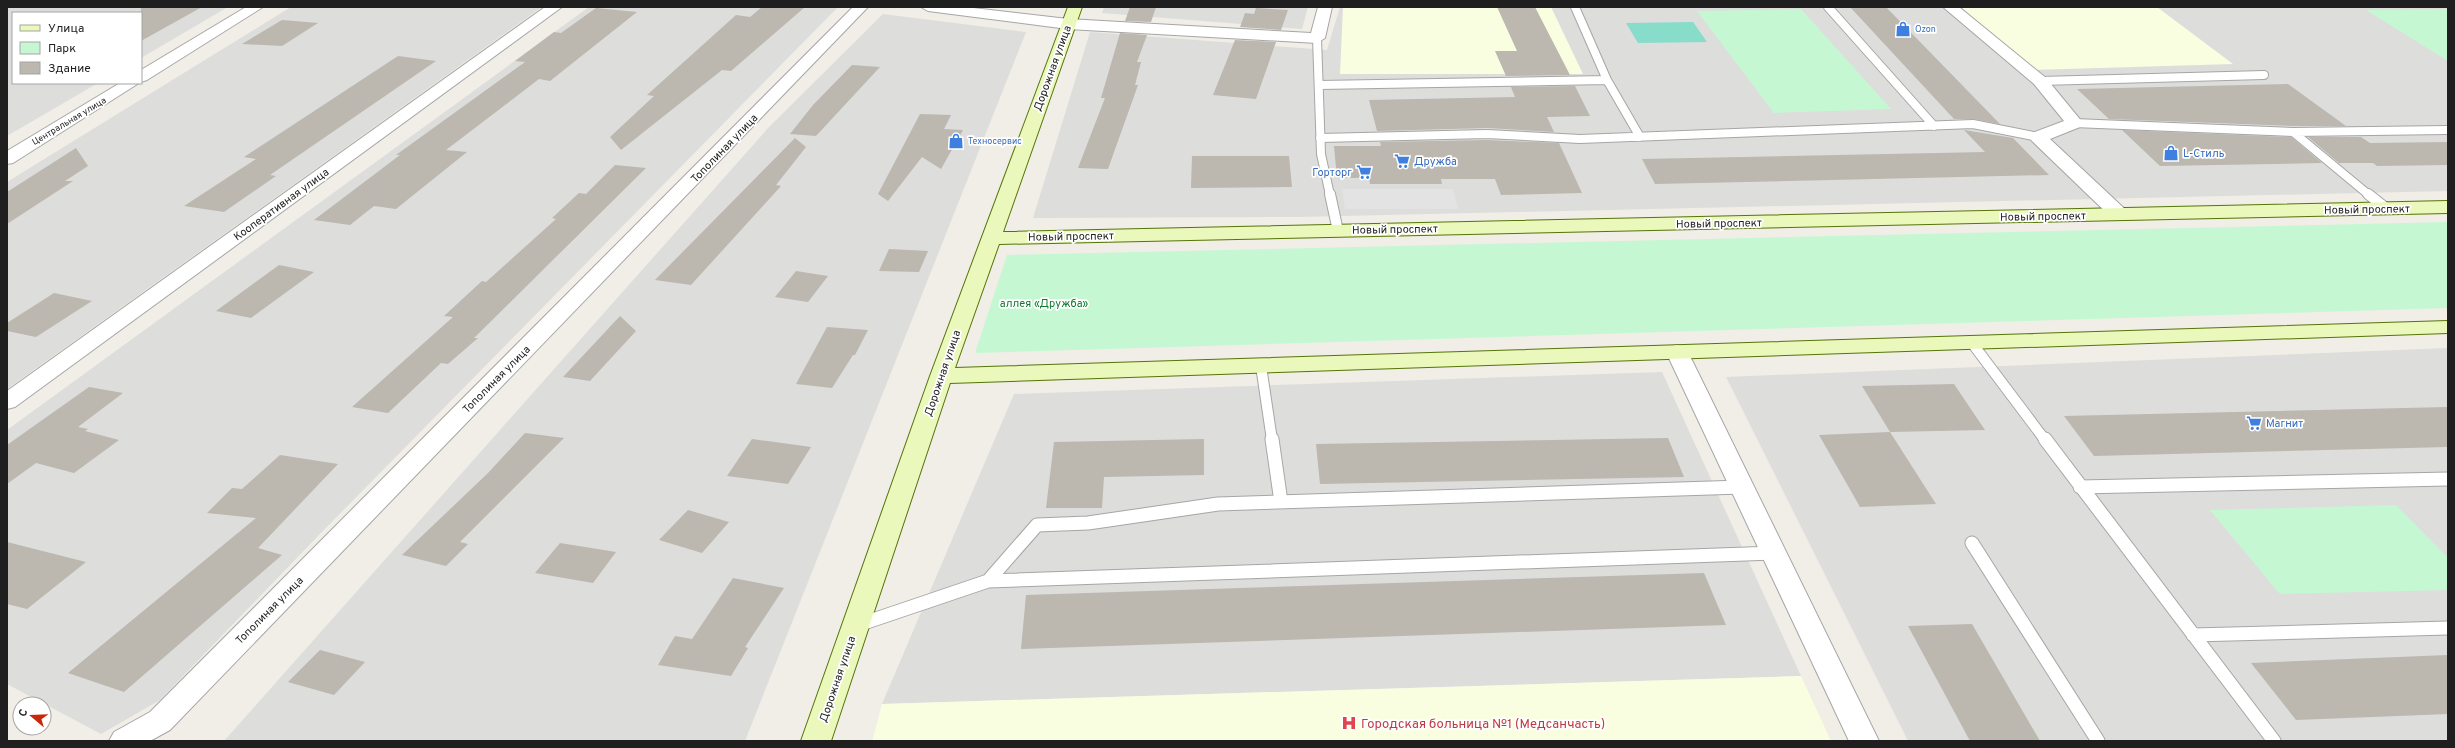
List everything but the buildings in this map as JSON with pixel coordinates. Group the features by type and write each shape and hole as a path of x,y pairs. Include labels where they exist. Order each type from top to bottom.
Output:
{"street":[{"path":"142,76 256,7"},
{"name":"Кооперативная улица","path":"7,402 555,7"},
{"name":"Тополиная улица","path":"124,741 160,721 861,7"},
{"path":"928,7 1068,24 1317,38 1325,7"},
{"name":"Дорожная улица","path":"816,741 941,376 1074,7"},
{"path":"1950,7 2040,81 2074,123 2038,138 2120,215"},
{"name":"Центральная улица","path":"7,159 129,84"},
{"name":"Новый проспект","path":"990,238 2448,207"},
{"path":"941,376 2448,327"},
{"path":"1677,352 1864,741"}],"lane":[{"path":"1575,7 1607,80 1640,137"},
{"path":"1828,7 1934,126"},
{"path":"1317,38 1321,154 1338,231"},
{"path":"2040,81 2264,75"},
{"path":"1319,85 1607,80"},
{"path":"2074,123 2293,132 2448,130"},
{"path":"1320,138 1487,134 1580,140 1973,124 2038,138"},
{"path":"2293,132 2387,208"},
{"path":"1972,343 2274,741"},
{"path":"1261,366 1281,502"},
{"path":"2080,487 2448,480"},
{"path":"988,581 1036,525 1088,523 1218,504 1742,487"},
{"path":"1972,543 2098,741"},
{"path":"856,625 988,581 1774,553"},
{"path":"2194,635 2448,628"}],"shaded area":[{"path":"7,7 228,7 142,57 142,12 12,12 12,84 96,84 7,136"},
{"path":"291,7 542,7 7,389 7,182"},
{"path":"589,7 838,7 316,538 160,700 101,734 52,708 52,696 30,696 7,684 7,430"},
{"path":"1104,7 1308,7 1302,29 1102,13"},
{"path":"1340,7 2448,7 2448,191 1298,217 1033,218 1090,32 1327,50"},
{"path":"1343,7 1551,7 1583,74 1340,74"},
{"path":"1961,7 2157,7 2233,64 2028,70"},
{"path":"883,14 1026,32 745,741 224,741 769,127"},
{"path":"1693,22 1707,42 1638,43 1626,23"},
{"path":"1342,189 1453,189 1458,209 1345,209"},
{"path":"2448,348 2448,741 1908,741 1726,377"},
{"path":"1662,372 1801,676 882,704 1014,394"},
{"name":"Городская больница №1 (Медсанчасть)","path":"1801,676 1831,741 872,741 882,704"}],"green space":[{"path":"1801,9 1891,109 1774,113 1697,11"},
{"path":"2448,9 2448,61 2366,10"},
{"name":"аллея «Дружба»","path":"2448,222 2448,308 975,353 1007,255"},
{"path":"2396,505 2448,558 2448,590 2280,594 2210,510"}],"place":[{"name":"Ozon","path":"1903,29"},
{"name":"Техносервис","path":"956,141"},
{"name":"L-Стиль","path":"2171,153"},
{"name":"Дружба","path":"1402,161"},
{"name":"Горторг","path":"1364,172"},
{"name":"Магнит","path":"2254,423"},
{"name":"Городская больница №1 (Медсанчасть)","path":"1349,723"}]}
